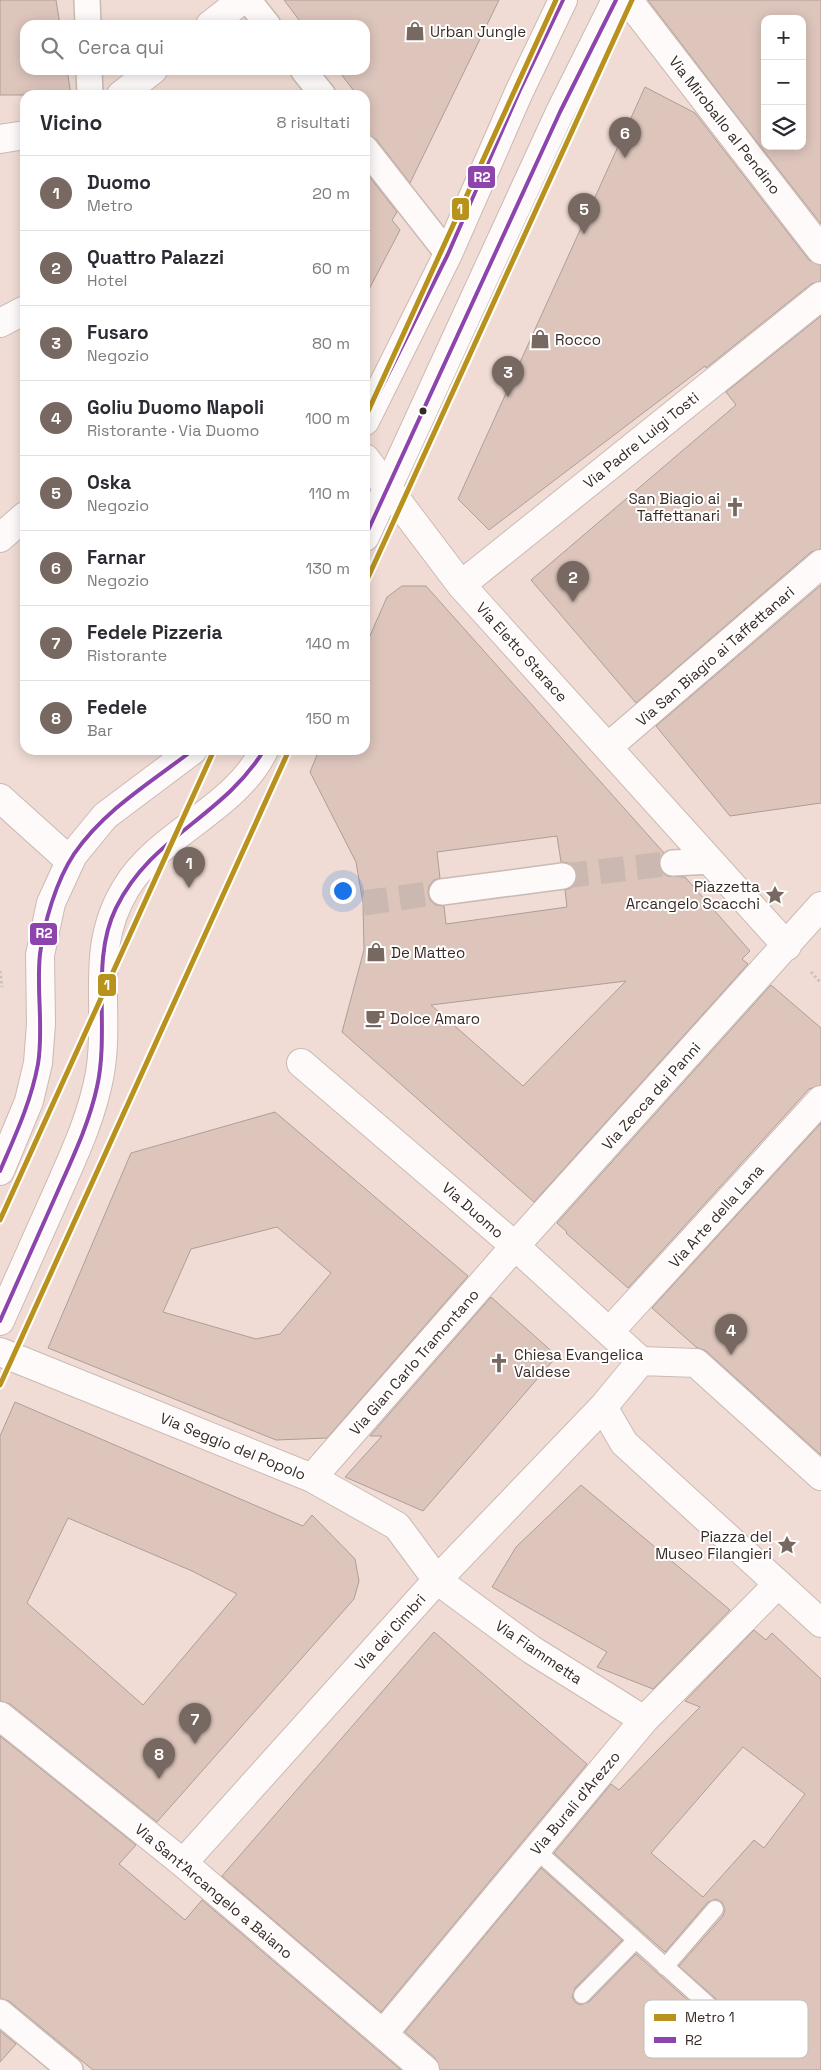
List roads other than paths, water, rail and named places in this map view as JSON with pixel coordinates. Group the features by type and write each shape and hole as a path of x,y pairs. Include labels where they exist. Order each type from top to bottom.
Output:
{"street":[{"path":"87,0 88,20"},
{"path":"216,20 242,0"},
{"path":"248,0 264,20"},
{"path":"370,411 448,254 519,92 563,0"},
{"path":"370,526 560,112 616,0"},
{"name":"Via Miroballo al Pendino","path":"628,0 821,250"},
{"path":"89,75 90,90"},
{"path":"127,90 147,75"},
{"path":"307,75 319,90"},
{"path":"0,139 20,136"},
{"path":"370,154 448,254"},
{"name":"Via Padre Luigi Tosti","path":"460,585 821,296"},
{"path":"0,323 20,313"},
{"name":"Via Eletto Starace","path":"370,464 460,585 787,946"},
{"path":"0,538 20,520"},
{"name":"Via San Biagio ai Taffettanari","path":"608,747 821,564"},
{"path":"0,1171 29,1100 38,1064 40,954 51,903 70,861 105,816 186,755"},
{"path":"0,1321 86,1127 100,1072 103,1022 102,960 111,922 126,888 148,860 235,787 261,755"},
{"path":"0,798 70,861"},
{"path":"673,863 711,861"},
{"path":"442,892 563,876"},
{"name":"Via Zecca dei Panni","path":"515,1246 821,906"},
{"name":"Via Duomo","path":"301,1063 515,1246 641,1361"},
{"name":"Via Arte della Lana","path":"610,1331 821,1100"},
{"name":"Via Gian Carlo Tramontano","path":"312,1478 515,1246"},
{"name":"Via Seggio del Popolo","path":"0,1352 312,1478 397,1526 437,1580"},
{"path":"821,1476 696,1364 641,1361 603,1407 624,1443 821,1623"},
{"name":"Via dei Cimbri","path":"183,1863 437,1580 603,1407"},
{"name":"Via Fiammetta","path":"437,1580 532,1650 644,1720"},
{"name":"Via Burali d'Arezzo","path":"383,2034 644,1720 778,1584"},
{"name":"Via Sant'Arcangelo a Baiano","path":"0,1716 183,1863 425,2070"},
{"path":"0,2012 70,2070"}],"lane":[{"path":"536,1850 703,2000"},
{"path":"665,1966 715,1909"},
{"path":"582,1995 636,1940"}],"tunnel":[{"path":"563,876 673,863"},
{"path":"363,903 442,892"}],"metro line":[{"name":"1","path":"370,407 556,0"},
{"name":"1","path":"370,573 632,0"},
{"name":"1","path":"0,1220 212,755"},
{"name":"1","path":"0,1385 287,755"}],"place":[{"name":"Urban Jungle","path":"415,31"},
{"name":"Farnar","path":"625,158"},
{"name":"Oska","path":"584,234"},
{"name":"Rocco","path":"540,339"},
{"name":"Fusaro","path":"508,397"},
{"name":"San Biagio ai Taffettanari","path":"735,507"},
{"name":"Quattro Palazzi","path":"573,602"},
{"name":"Duomo","path":"189,888"},
{"name":"Piazzetta Arcangelo Scacchi","path":"775,895"},
{"name":"De Matteo","path":"376,952"},
{"name":"Dolce Amaro","path":"375,1018"},
{"name":"Goliu Duomo Napoli","path":"731,1355"},
{"name":"Chiesa Evangelica Valdese","path":"499,1363"},
{"name":"Piazza del Museo Filangieri","path":"787,1545"},
{"name":"Fedele Pizzeria","path":"195,1744"},
{"name":"Fedele","path":"159,1779"}]}
